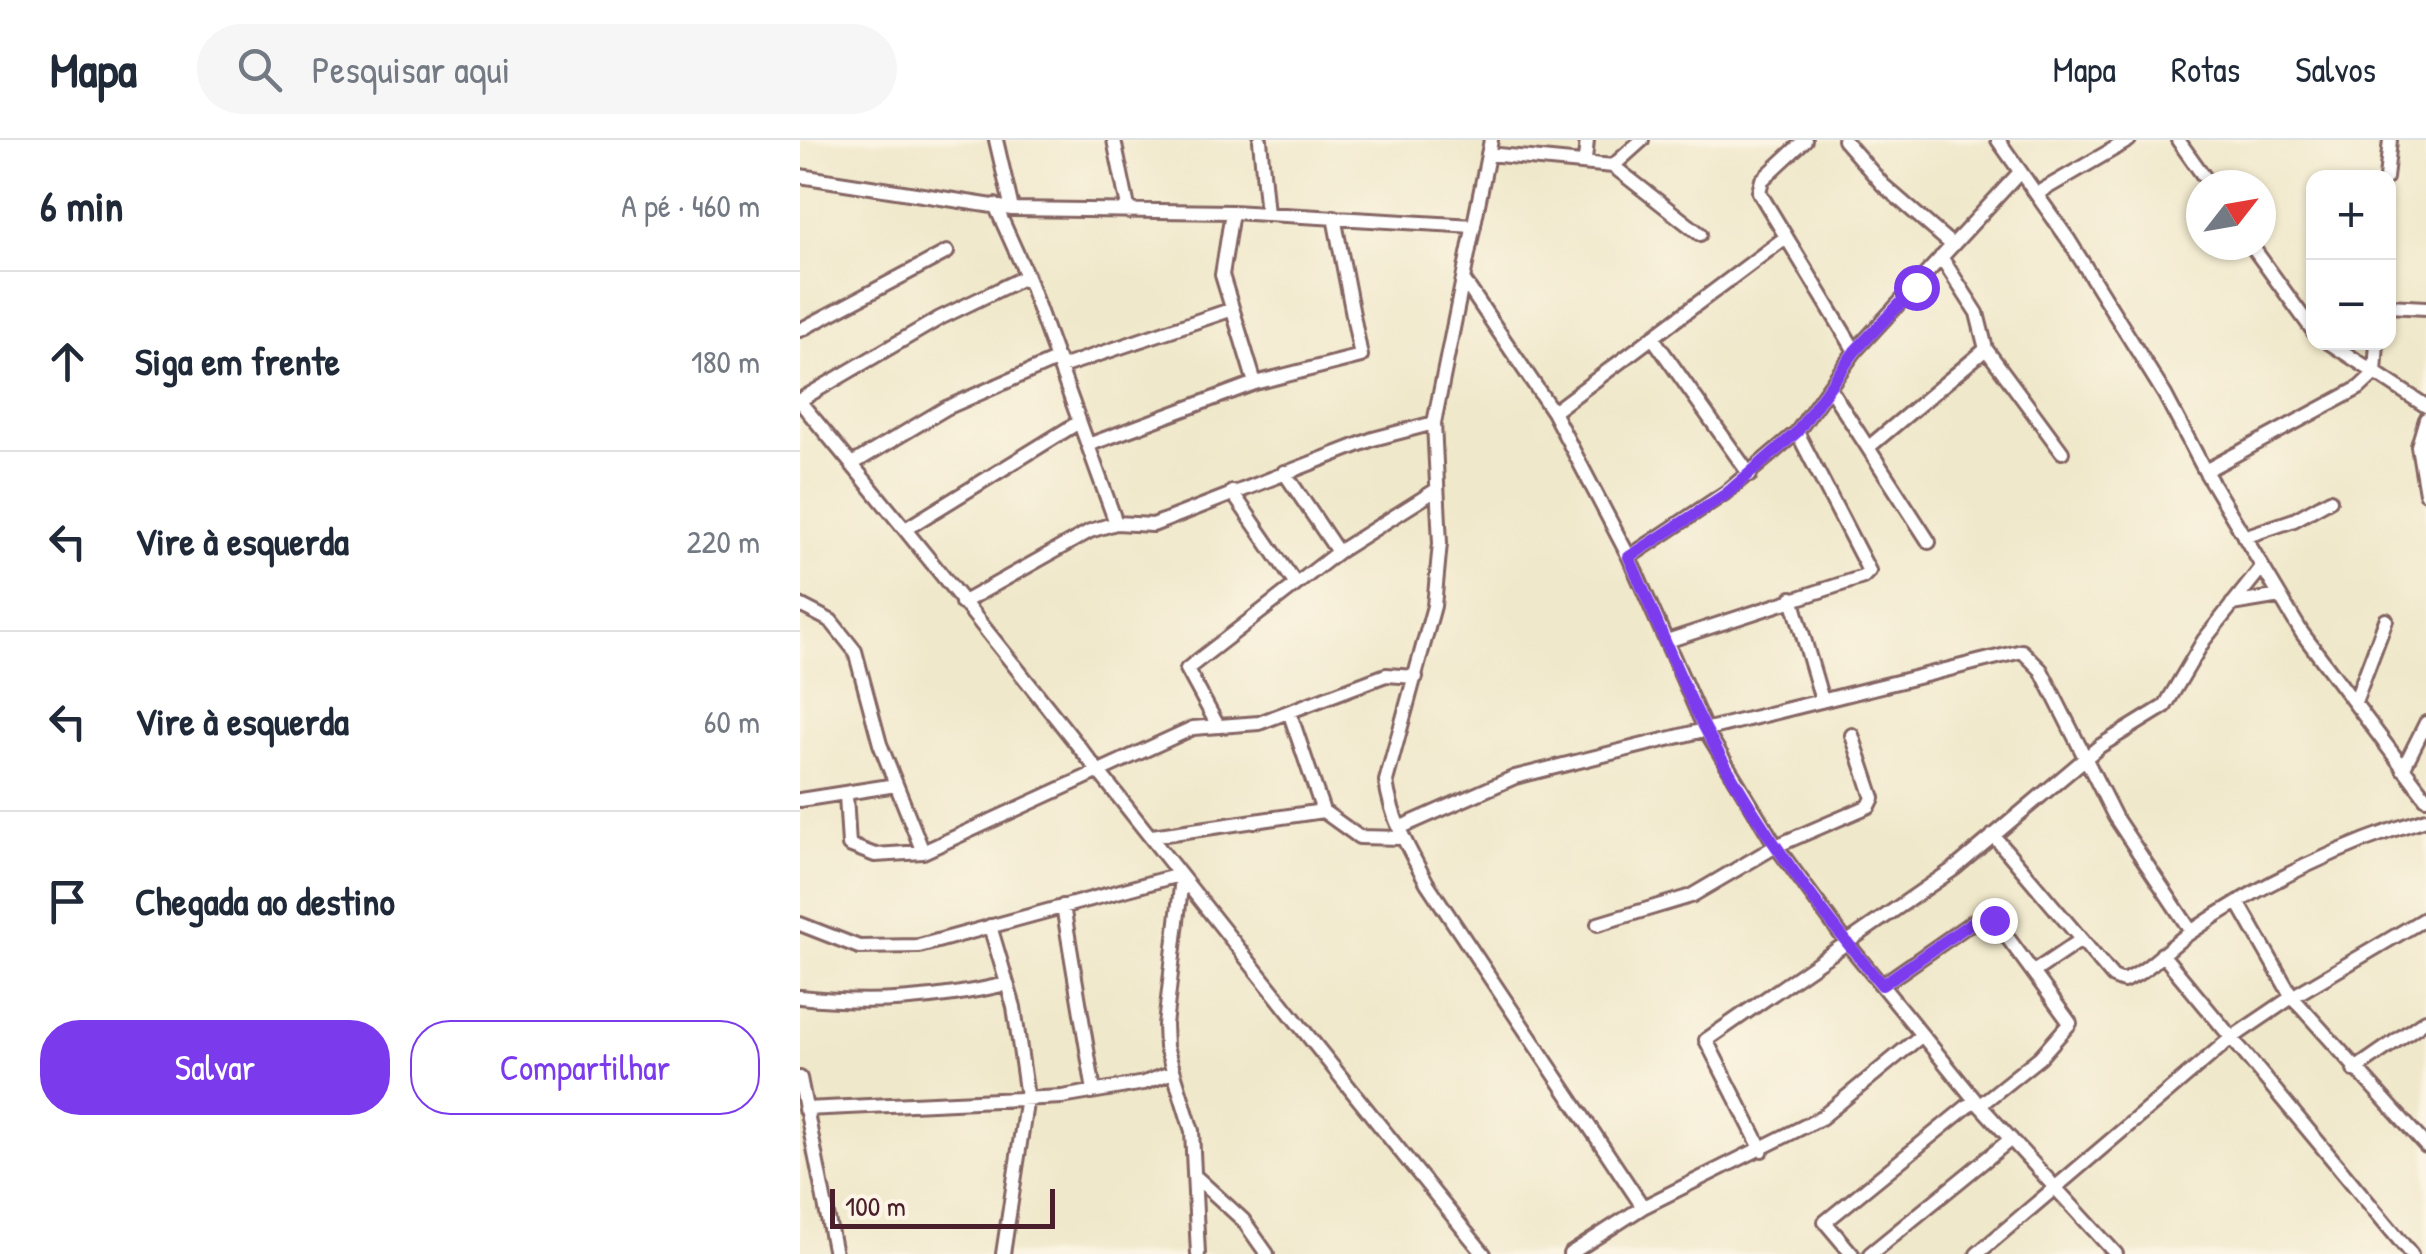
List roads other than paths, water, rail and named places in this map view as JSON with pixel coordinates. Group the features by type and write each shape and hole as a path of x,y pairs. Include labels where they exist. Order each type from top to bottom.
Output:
{"street":[{"path":"996,140 1012,209"},
{"path":"1114,140 1129,212"},
{"path":"1260,140 1266,214"},
{"path":"1585,160 1587,140"},
{"path":"1613,166 1642,140"},
{"path":"1805,140 1759,185 1855,351"},
{"path":"1844,140 1882,186 1952,245"},
{"path":"1998,140 2165,395 2204,471 2280,596 2426,798"},
{"path":"2036,194 2130,140"},
{"path":"2178,140 2199,170"},
{"path":"2387,170 2390,140"},
{"path":"1643,1207 1485,973 1400,833 1386,781 1434,606 1440,543 1434,423 1490,147 1613,166 1700,234"},
{"path":"1629,557 1750,475 1797,432 1855,351 2020,172"},
{"path":"800,176 1012,209 1232,212 1474,226"},
{"path":"995,205 1060,363 1116,523"},
{"path":"1232,212 1222,253 1230,310 1255,383"},
{"path":"1088,445 1255,383 1361,356 1334,217"},
{"path":"1553,412 1786,237"},
{"path":"800,330 947,252"},
{"path":"1941,256 1977,313 1986,349 2062,452"},
{"path":"2263,260 2306,321"},
{"path":"1026,276 940,318 800,401 907,528 962,603 1484,1254"},
{"path":"1463,280 1553,412 1629,557 1705,729 1776,846 1847,944 1977,1102 2116,1254"},
{"path":"2396,306 2426,308"},
{"path":"852,464 946,408 1060,363 1230,310"},
{"path":"1653,338 1750,475"},
{"path":"1870,446 1986,349"},
{"path":"2340,350 2426,406"},
{"path":"2204,471 2338,402 2375,373 2376,350"},
{"path":"1830,390 1929,542"},
{"path":"2426,418 2418,446 2426,493"},
{"path":"907,528 1078,422"},
{"path":"962,603 1070,540 1116,523 1153,525 1372,439 1434,423"},
{"path":"1667,640 1864,577 1869,572 1797,432"},
{"path":"1284,472 1338,552"},
{"path":"1218,726 1187,669 1338,552 1436,490"},
{"path":"1232,492 1295,583"},
{"path":"2244,537 2294,520 2330,500"},
{"path":"1762,1150 1706,1040 1847,944 1993,835 2085,760 2165,706 2204,640 2262,566"},
{"path":"2232,604 2280,596"},
{"path":"1792,598 1822,700"},
{"path":"800,606 830,621 856,651 868,708 923,852"},
{"path":"2355,702 2386,620"},
{"path":"1290,714 1323,811 1359,837 1400,833 1515,777 2022,651 2041,670 2127,838 2192,931"},
{"path":"846,795 849,845 875,855 923,852 1193,728 1290,714 1386,675 1416,676"},
{"path":"2403,769 2426,723"},
{"path":"1598,924 1692,896 1776,846 1872,803 1852,735"},
{"path":"800,800 896,786"},
{"path":"1152,836 1323,811"},
{"path":"1993,835 2113,977 2123,981 2192,931 2239,904 2350,847 2426,819"},
{"path":"800,924 836,941 888,948 919,946 1180,876"},
{"path":"1180,876 1164,1024 1173,1072 1192,1131 1198,1178 1198,1254"},
{"path":"2239,904 2292,997 2426,1146"},
{"path":"1062,906 1094,1091"},
{"path":"1852,1254 1824,1222 2070,1029 2068,1017 2035,971 1984,914 1882,985"},
{"path":"1977,1254 2158,1096 2230,1040 2292,997 2426,918"},
{"path":"990,926 1007,984 1027,1097 1003,1254"},
{"path":"2035,971 2081,940"},
{"path":"2162,954 2411,1254"},
{"path":"800,997 877,1004 955,996 1007,984"},
{"path":"2354,1070 2426,1020"},
{"path":"1570,1254 1643,1207 1821,1118 1922,1035"},
{"path":"805,1109 1094,1091 1144,1083 1173,1072"},
{"path":"800,1078 835,1254"},
{"path":"2412,1131 2426,1121"},
{"path":"1870,1254 2011,1138"},
{"path":"1198,1178 1243,1220 1267,1254"}]}
